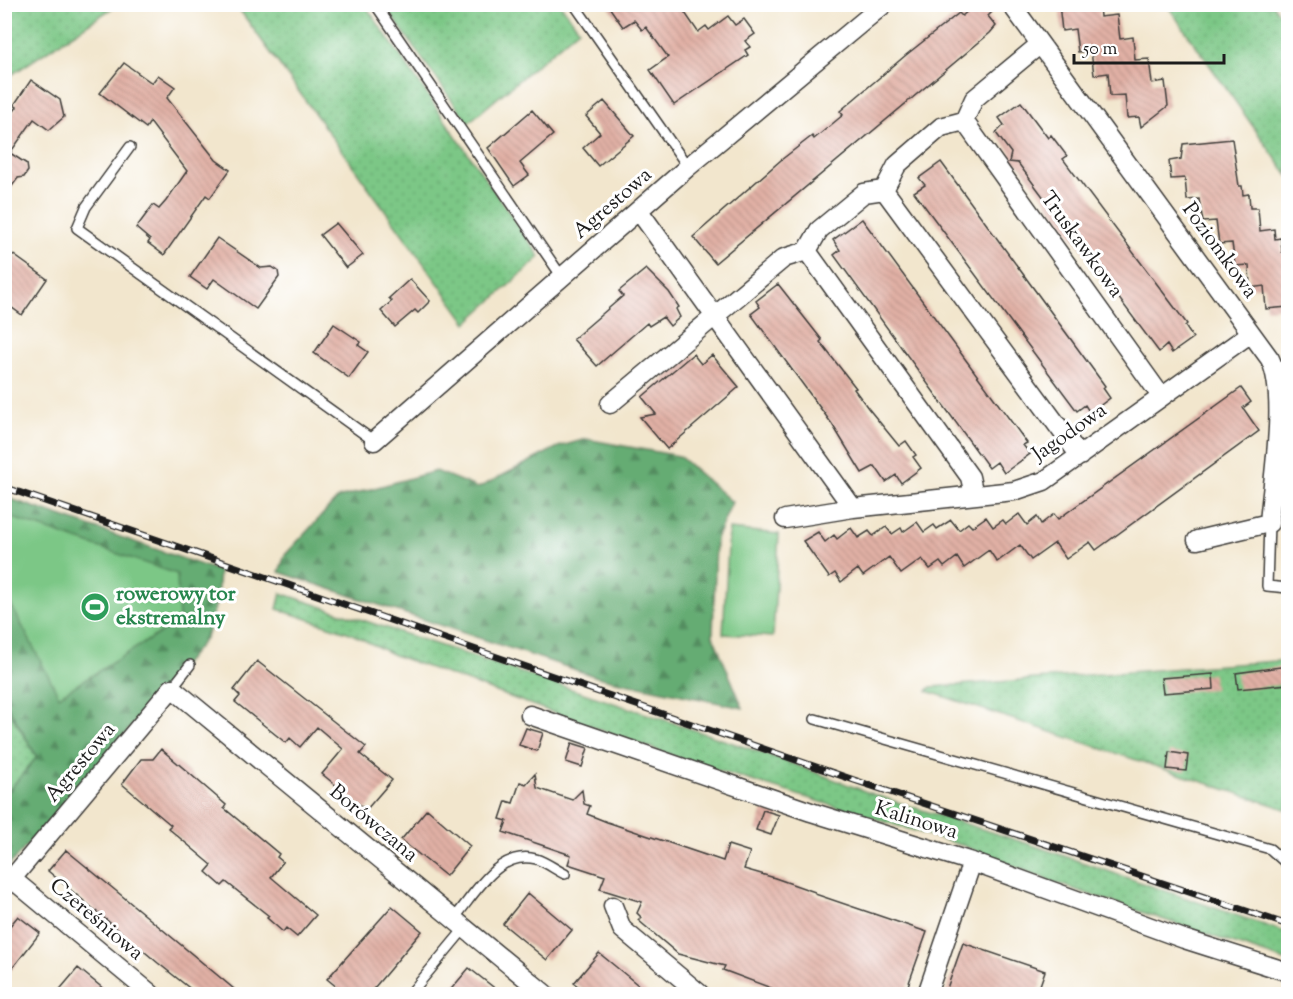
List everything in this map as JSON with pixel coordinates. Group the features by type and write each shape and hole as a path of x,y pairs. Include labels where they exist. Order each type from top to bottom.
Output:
{"street":[{"name":"Agrestowa","path":"374,441 688,167 884,4"},
{"name":"Poziomkowa","path":"1011,4 1270,359 1277,374 1278,408 1269,524"},
{"path":"884,190 897,165 941,127 964,121 974,99 1040,45"},
{"name":"Truskawkowa","path":"964,121 1161,396"},
{"path":"610,404 784,258 807,251 819,230 864,193 884,190"},
{"path":"884,190 1080,456"},
{"path":"639,211 853,508"},
{"path":"807,251 970,477 975,495"},
{"name":"Jagodowa","path":"785,519 853,508 1014,491 1044,481 1251,333"},
{"path":"1197,540 1269,524"},
{"name":"Agrestowa","path":"8,884 172,688"},
{"name":"Borówczana","path":"172,688 545,994"},
{"name":"Kalinowa","path":"530,715 811,812 972,862 1184,939 1288,972"},
{"path":"927,994 972,862"},
{"name":"Czereśniowa","path":"8,884 150,994"},
{"path":"613,906 622,928 700,994"}],"lane":[{"path":"375,4 562,278"},
{"path":"573,4 688,167"},
{"path":"130,147 87,207 77,228 374,441"},
{"path":"1269,524 1267,586 1288,588"},
{"name":"Agrestowa","path":"172,688 190,665"},
{"path":"815,719 1270,849 1288,865"},
{"path":"410,994 496,869 515,857 536,859 565,874"}],"green space":[{"path":"5,4 116,4 117,5 5,79"},
{"path":"236,5 365,5 540,257 467,323"},
{"path":"384,5 561,5 579,29 468,123"},
{"path":"1167,5 1273,5 1288,25 1288,176"},
{"path":"586,439 679,456 732,502 716,539 713,636 743,708 597,677 279,572 285,555 338,498 436,471 478,488 558,447"},
{"path":"5,497 219,571 217,600 206,638 88,778 5,870 5,795 37,757 5,702"},
{"name":"rowerowy tor ekstremalny","path":"4,515 177,574 179,621 59,696 5,593"},
{"path":"729,529 779,534 773,637 723,634"},
{"path":"281,593 659,718 780,759 875,795 1038,847 1288,933 1288,962 1053,882 964,846 687,761 394,655 350,633 277,609"},
{"path":"1288,660 1288,810 927,691 931,687"},
{"path":"4,702 37,757 5,795 4,795"}],"building":[{"path":"607,4 679,4 698,32 706,26 709,30 728,16 735,25 744,19 755,34 745,41 750,47 745,50 748,55 674,105 650,70 668,57 646,27 642,30 634,20 623,27"},
{"path":"976,4 1000,4 988,16 996,26 990,33 715,263 693,237 781,160 812,136 814,139 843,115 840,111 906,55 959,13 962,16"},
{"path":"1059,4 1099,4 1100,17 1117,15 1120,39 1133,37 1135,60 1149,59 1152,83 1165,81 1168,106 1141,127 1139,117 1127,118 1125,95 1110,96 1108,73 1094,75 1091,51 1078,52 1075,29 1062,31"},
{"path":"124,63 152,83 158,75 175,87 167,98 216,160 230,170 210,198 206,195 164,255 148,243 150,240 136,228 153,205 159,209 187,171 150,122 146,128 100,93"},
{"path":"31,80 60,100 64,117 49,130 34,119 10,153 27,164 28,171 24,177 18,178 4,197 4,125 17,107 14,105"},
{"path":"604,101 634,136 598,166 583,148 600,133 586,116"},
{"path":"1021,102 1048,138 1051,135 1067,156 1063,159 1187,324 1185,326 1193,338 1172,353 1167,345 1159,352 1018,163 1009,162 1011,153 996,133 1004,125 999,118"},
{"path":"532,110 553,135 520,163 529,175 514,186 488,148"},
{"path":"1232,139 1239,186 1242,186 1243,195 1249,194 1250,208 1258,208 1260,231 1274,229 1275,239 1281,238 1282,252 1288,252 1288,307 1266,309 1264,286 1250,288 1249,265 1235,266 1232,243 1219,244 1216,221 1203,222 1199,199 1187,200 1185,178 1171,179 1169,161 1181,159 1183,144"},
{"path":"941,162 1105,386 1103,388 1110,398 1090,413 1085,405 1077,411 914,192 925,185 919,178"},
{"path":"862,219 1027,443 1023,445 1030,454 1004,473 997,462 989,468 834,255 840,250 833,240"},
{"path":"336,223 363,255 346,268 320,235"},
{"path":"217,238 261,268 272,267 278,271 279,277 256,309 214,279 207,289 190,277"},
{"path":"4,248 47,279 22,315 4,302"},
{"path":"646,269 669,292 679,307 676,309 680,317 670,326 663,317 649,326 647,323 597,366 573,339 623,296 619,291"},
{"path":"410,279 430,301 418,313 415,310 395,327 381,311 392,301 389,298"},
{"path":"778,284 822,340 820,342 856,388 854,389 868,408 899,446 906,441 916,455 913,457 921,468 901,483 896,475 886,482 875,466 862,473 832,424 751,314 760,307 756,301"},
{"path":"334,324 361,342 358,345 368,352 349,378 314,353"},
{"path":"693,354 701,364 712,355 739,387 667,449 640,417 656,414 642,397"},
{"path":"1241,388 1251,402 1243,408 1259,431 1096,550 1090,542 1066,559 1055,543 1031,560 1020,545 997,562 989,550 964,568 957,557 944,567 940,562 930,569 922,559 901,574 889,557 863,576 858,569 841,582 835,573 829,577 803,541 818,532 825,542 834,535 837,539 851,528 858,538 869,531 873,536 886,527 892,534 901,528 903,532 917,522 924,532 934,525 937,529 951,520 959,530 968,523 972,527 986,517 993,527 1003,520 1006,524 1019,514 1027,525 1037,517 1041,524 1054,514 1058,519"},
{"path":"257,661 366,747 360,754 392,780 366,810 322,774 343,749 317,727 300,747 290,738 286,743 235,702 240,696 234,690"},
{"path":"1288,666 1288,684 1238,689 1236,673"},
{"path":"1213,674 1214,689 1163,693 1161,678"},
{"path":"526,728 543,733 537,751 519,745"},
{"path":"572,743 588,748 582,767 566,762"},
{"path":"161,749 226,805 224,808 279,854 277,857 283,862 271,877 316,915 297,937 286,928 283,932 267,918 269,916 226,882 222,886 206,872 212,865 168,828 171,825 122,784 141,759 153,759"},
{"path":"1169,752 1188,755 1186,771 1167,769"},
{"path":"535,774 537,788 572,800 582,790 584,804 590,806 587,814 723,861 728,845 750,852 744,869 927,932 905,994 787,994 723,970 725,966 678,954 638,920 641,917 637,913 642,902 600,889 605,876 568,864 571,855 503,832 507,821 500,819 506,801 513,803 520,782 526,784"},
{"path":"427,809 470,846 446,876 401,840"},
{"path":"763,810 779,815 771,835 756,830"},
{"path":"66,850 240,994 197,994 158,963 48,871"},
{"path":"528,893 572,930 547,960 503,924"},
{"path":"392,906 422,931 369,994 332,994 338,988 327,979"},
{"path":"18,916 40,933 4,979 4,933"},
{"path":"963,943 1045,971 1037,994 945,994"},
{"path":"599,953 649,994 588,994 574,983"},
{"path":"78,968 110,994 56,994"},
{"path":"469,968 502,994 447,994"}],"railway":[{"path":"4,487 854,780 1288,925"}],"place":[{"name":"rowerowy tor ekstremalny","path":"95,607"}]}
